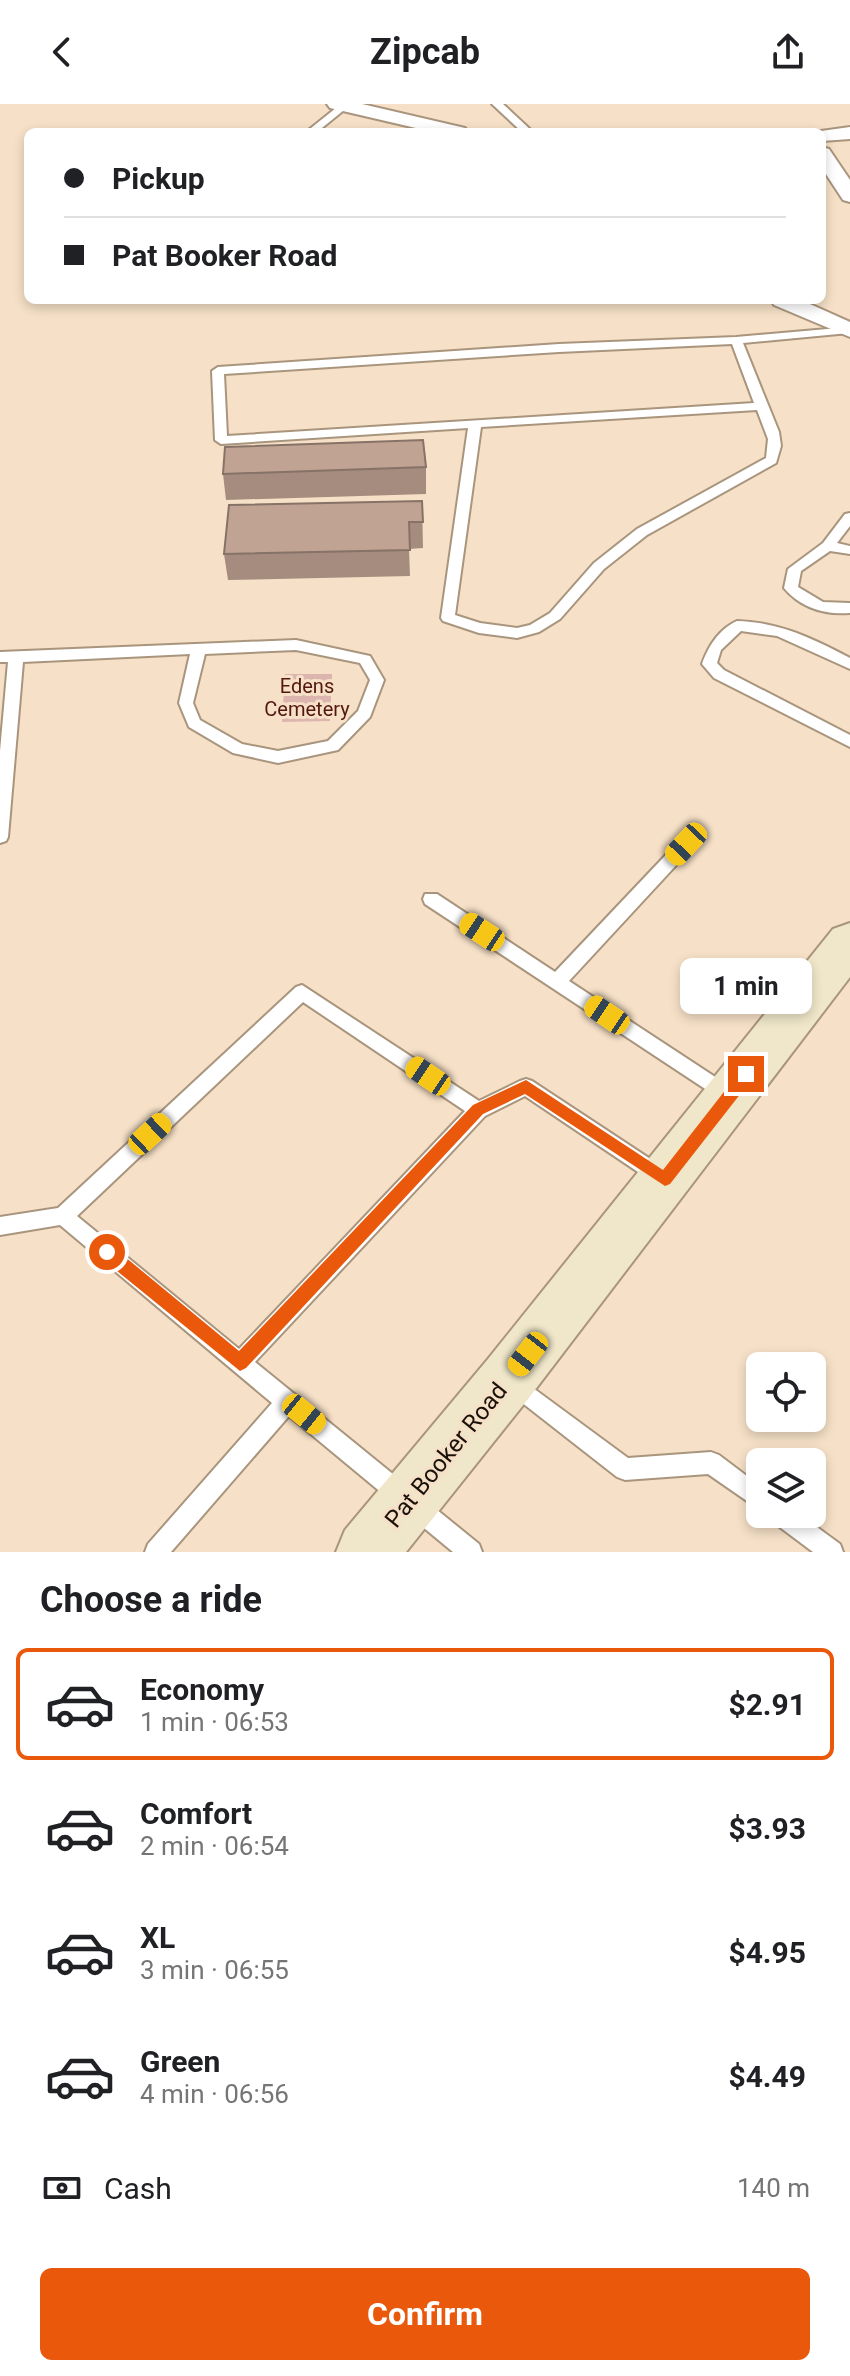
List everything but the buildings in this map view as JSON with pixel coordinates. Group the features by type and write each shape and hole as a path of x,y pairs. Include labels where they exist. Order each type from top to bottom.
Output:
{"main road":[{"name":"Pat Booker Road","path":"367,1552 508,1379 850,942"}],"street":[{"path":"340,105 441,128"},
{"path":"826,135 850,133"},
{"path":"826,159 850,196"},
{"path":"791,304 850,330"}],"lane":[{"path":"497,104 524,128"},
{"path":"315,128 340,105"},
{"path":"761,406 221,440 218,371 559,348 736,340 850,330"},
{"path":"475,424 448,618 479,628 517,633 534,629 555,616 599,566 642,532 772,460 776,450 774,431 736,340"},
{"path":"850,517 828,546 795,569 791,588 805,600 826,610 850,608"},
{"path":"828,546 850,550"},
{"path":"850,664 803,641 759,625 737,626 715,648 709,664 719,674 850,742"},
{"path":"0,837 8,657 199,649 296,645 365,659 377,680 365,713 333,746 278,757 238,749 194,723 186,703 199,649"},
{"path":"557,982 686,844"},
{"path":"431,899 729,1096"},
{"path":"0,1226 63,1216 302,992 478,1110"},
{"path":"240,1363 478,1110 526,1087 665,1179"},
{"path":"63,1216 471,1552"},
{"path":"508,1379 625,1469 711,1463 746,1489"},
{"path":"156,1552 288,1401"},
{"path":"800,1528 832,1552"}],"green space":[{"name":"Edens Cemetery","path":"285,674 332,674 330,721 282,722"}],"route":[{"path":"107,1252 240,1363 478,1110 526,1087 665,1179 746,1074"}]}
